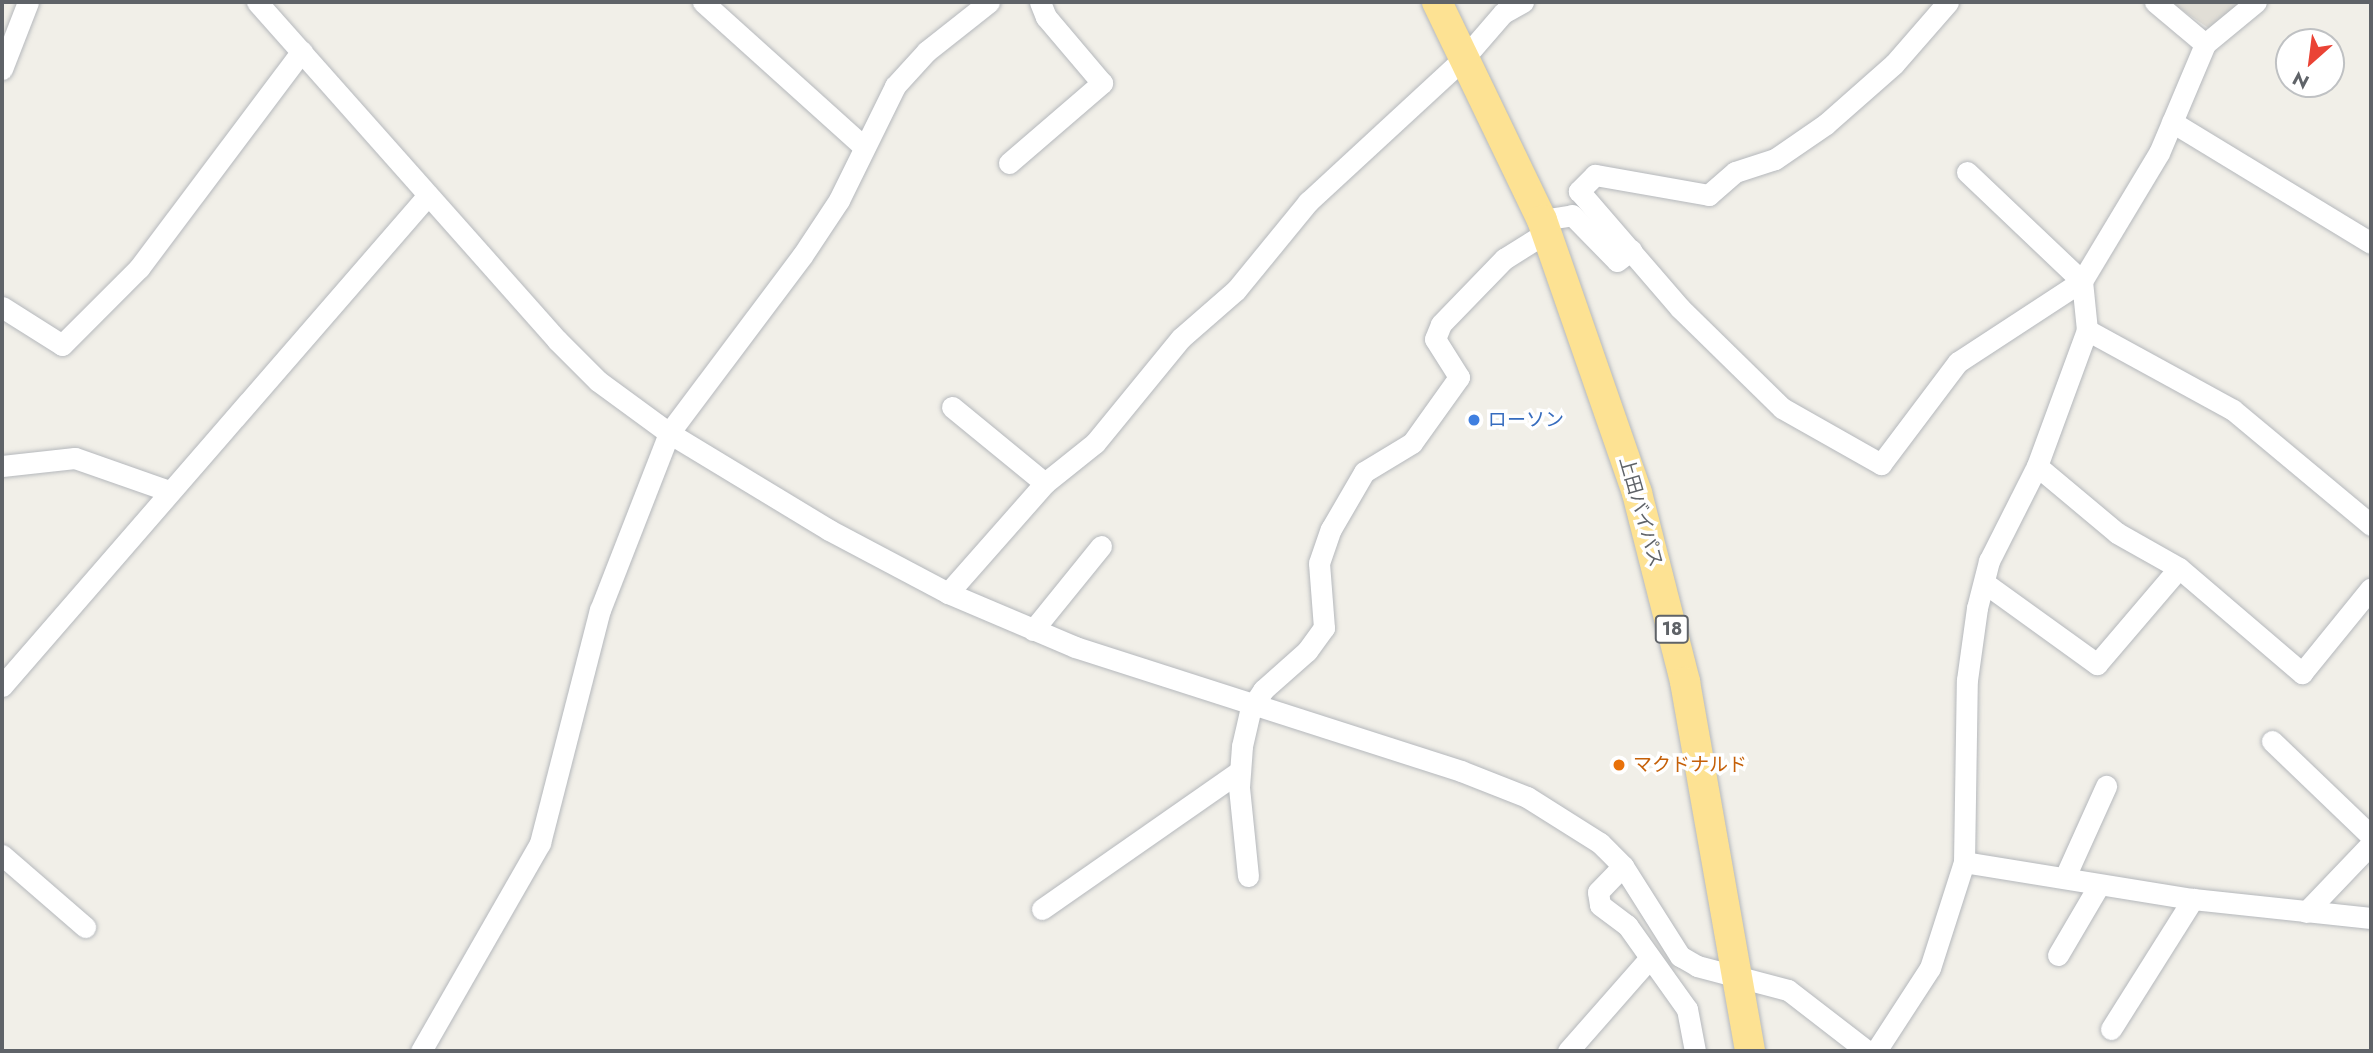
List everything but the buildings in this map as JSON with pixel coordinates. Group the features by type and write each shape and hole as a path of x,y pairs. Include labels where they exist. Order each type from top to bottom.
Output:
{"highway":[{"name":"上田バイパス","path":"1437,2 1544,226 1610,405 1662,587 1685,682 1749,1051"}],"street":[{"path":"2,69 28,2"},
{"path":"257,2 598,381 669,433 830,530 948,593 1033,630 1251,708 1510,789 1571,823 1623,866 1680,956 1738,977 1788,990 1867,1051"},
{"path":"702,2 862,145"},
{"path":"421,1051 540,843 600,610 669,433 802,256 839,200 862,145 895,86 928,51 989,2"},
{"path":"1009,163 1102,83 1046,17 1040,2"},
{"path":"948,593 1045,483 1095,443 1181,338 1236,290 1308,202 1465,57 1503,13 1523,2"},
{"path":"1948,2 1894,64 1826,124 1774,159 1735,172 1709,195 1595,175 1579,191 1680,308 1782,408 1881,464 1958,362 2082,281"},
{"path":"2155,2 2205,44"},
{"path":"1876,1051 1930,968 1964,862 1967,680 1977,608 1986,584 1989,561 2037,466 2087,330 2082,281 2092,258 2124,217 2172,122 2205,44 2256,2"},
{"path":"2,307 62,345 139,268 302,51"},
{"path":"2172,122 2371,243"},
{"path":"1967,172 2082,281"},
{"path":"2,686 428,195"},
{"path":"1248,876 1240,771 1251,708 1324,628 1319,563 1354,483 1412,443 1459,377 1435,339 1441,324 1504,259 1544,226 1572,215 1617,261 1631,250"},
{"path":"2087,330 2233,410 2371,524"},
{"path":"952,407 1045,483"},
{"path":"2,466 75,458 169,491"},
{"path":"2037,466 2117,533 2179,568 2302,673 2371,588"},
{"path":"1033,630 1101,546"},
{"path":"1986,584 2097,664 2179,568"},
{"path":"2272,741 2371,836"},
{"path":"1042,909 1240,771"},
{"path":"2065,877 2106,786"},
{"path":"2306,912 2371,844"},
{"path":"2,855 85,927"},
{"path":"1964,862 2193,900 2371,918"},
{"path":"1623,866 1598,892 1600,905 1627,925 1648,960 1687,1009 1695,1051"},
{"path":"2058,956 2099,885"},
{"path":"2111,1029 2193,900"},
{"path":"1568,1051 1648,960"}],"shaded area":[{"path":"2170,2 2242,2 2210,29"}],"place":[{"name":"ローソン","path":"1474,420"},
{"name":"マクドナルド","path":"1619,765"}]}
